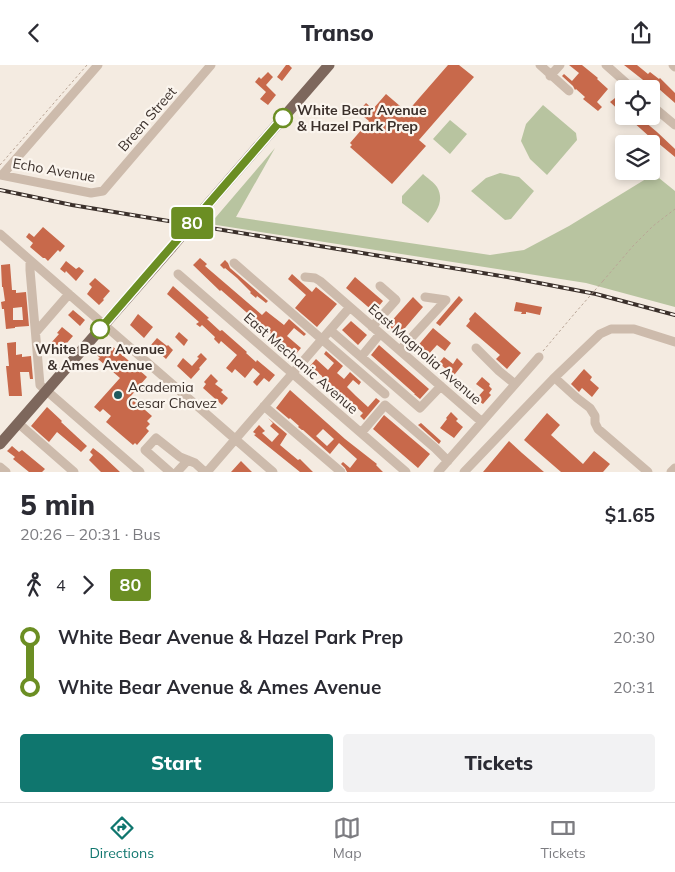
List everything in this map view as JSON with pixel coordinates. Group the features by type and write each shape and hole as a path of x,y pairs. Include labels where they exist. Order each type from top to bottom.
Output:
{"main road":[{"path":"0,443 329,65"}],"street":[{"path":"1,175 98,65"},
{"path":"540,65 569,91"},
{"path":"551,76 560,65"},
{"path":"606,65 623,80"},
{"name":"Breen Street","path":"103,191 209,66"},
{"path":"660,112 675,125"},
{"name":"Echo Avenue","path":"1,175 91,193 103,191"},
{"path":"0,234 273,472"},
{"path":"30,261 40,385 140,472"},
{"path":"234,263 385,394"},
{"name":"East Mechanic Avenue","path":"178,274 406,472"},
{"name":"East Magnolia Avenue","path":"305,277 315,278 320,281 482,422"},
{"path":"372,327 396,300 380,286"},
{"path":"36,332 68,294"},
{"path":"400,350 446,300 425,297"},
{"path":"170,472 145,450 156,438 180,457 195,463 206,472 350,307"},
{"path":"464,472 600,334 611,329 634,329 675,342"},
{"path":"330,330 420,408 441,386"},
{"path":"361,357 380,334"},
{"path":"476,348 514,384"},
{"path":"438,472 539,357"},
{"path":"555,378 590,408 595,416 595,423 598,429 648,472"},
{"path":"361,433 385,405 435,447 448,461"},
{"path":"264,406 341,472"},
{"path":"18,423 74,472"},
{"path":"177,472 188,459"},
{"path":"0,467 6,472"},
{"path":"671,472 675,468"}],"path":[{"path":"0,165 87,65"},
{"path":"539,357 633,246 653,225 675,209"}],"green space":[{"path":"543,105 576,133 577,140 547,175 530,159 521,141 526,124"},
{"path":"450,120 467,134 450,154 433,139"},
{"path":"275,148 236,217 490,255 524,250 569,226 644,180 660,179 675,191 675,307 586,283 210,224"},
{"path":"500,173 519,177 534,191 511,219 505,220 471,191 486,178"},
{"path":"423,174 436,185 440,197 440,202 434,215 428,223 402,203 402,196"}],"building":[{"path":"286,65 292,68 282,81 277,77"},
{"path":"448,65 459,65 474,77 419,140 426,146 392,184 350,147 352,145 350,143 369,121 358,112 366,103 373,109 386,94 407,112"},
{"path":"569,65 582,65 608,89 597,102 602,107 598,111 583,99 585,97 575,90 562,76 564,74 572,81 579,73"},
{"path":"624,65 637,65 648,74 650,72 660,78 675,93 675,103 660,90 660,80 643,80"},
{"path":"268,72 273,77 266,85 276,95 268,105 260,99 266,92 255,82 259,77 261,79"},
{"path":"615,98 615,107 610,102"},
{"path":"636,125 649,125 657,132 675,149 675,157 660,145 660,135 648,135"},
{"path":"43,227 65,246 60,252 58,250 48,261 30,247 33,243 26,237 29,233 34,237"},
{"path":"200,258 207,264 205,266 262,315 266,311 284,325 289,319 306,334 304,336 294,328 287,336 301,348 295,355 220,291 193,265"},
{"path":"225,260 230,268 268,301 266,303 257,296 256,298 237,278 220,265"},
{"path":"66,261 76,269 79,267 84,271 76,281 66,271 65,273 60,269"},
{"path":"10,264 12,290 16,290 16,293 26,292 29,326 6,329 4,309 2,309 1,302 5,301 1,265","holes":["22,307 23,320 13,320 13,308"]},
{"path":"292,274 312,292 316,287 337,304 317,327 295,308 306,295 288,279"},
{"path":"355,277 383,301 374,312 346,288"},
{"path":"95,278 110,291 99,305 87,294 92,287 89,284"},
{"path":"173,286 209,318 207,319 220,331 222,330 256,362 257,360 275,375 269,382 264,378 257,386 253,382 260,374 253,368 245,378 235,369 232,373 226,368 237,355 221,341 219,344 214,339 215,337 202,325 200,327 196,324 199,322 167,294"},
{"path":"459,296 463,300 440,326 436,323"},
{"path":"413,297 423,307 399,335 388,325"},
{"path":"516,302 542,307 540,315 526,312 526,314 521,314 522,312 514,311"},
{"path":"73,310 85,320 80,326 68,315"},
{"path":"475,312 521,353 507,369 496,359 500,355 466,326"},
{"path":"138,314 153,327 144,338 130,325"},
{"path":"351,321 367,335 358,345 342,330"},
{"path":"62,327 73,336 60,351 51,343"},
{"path":"433,328 451,343 445,351 437,345 425,358 415,349"},
{"path":"179,332 188,340 184,346 175,337"},
{"path":"157,338 173,350 166,359 151,345"},
{"path":"16,342 16,355 22,354 22,357 31,356 33,379 30,379 29,372 20,372 22,396 9,396 6,366 9,366 7,343"},
{"name":"Academia Cesar Chavez","path":"111,345 147,377 140,385 145,389 142,393 137,389 130,397 152,416 147,421 150,424 146,428 149,431 137,445 135,443 133,445 106,422 111,416 103,409 100,412 94,407 120,378 98,359 100,358 97,355 104,347 107,349"},
{"path":"379,345 429,389 420,399 371,355"},
{"path":"326,351 343,366 337,373 344,379 350,372 361,382 359,385 353,380 347,387 356,396 368,407 376,398 380,401 364,420 360,416 363,413 310,366 316,359 328,370 334,363 324,354"},
{"path":"201,353 207,359 191,379 177,366 183,358 192,366"},
{"path":"444,357 453,364 457,358 463,364 451,379 444,374 447,370 439,363"},
{"path":"584,369 592,377 590,380 599,388 592,397 582,388 579,392 571,384"},
{"path":"211,374 218,381 215,384 223,390 221,392 228,398 222,405 203,388 206,384 204,382"},
{"path":"482,377 490,384 489,386 492,389 489,393 491,395 483,404 476,399 484,390 476,384"},
{"path":"290,390 345,439 377,464 383,472 347,472 341,464 343,462 350,468 357,459 339,443 330,454 276,408","holes":["323,429 334,439 327,446 316,436"]},
{"path":"47,407 87,446 81,452 57,432 49,442 31,426"},
{"path":"451,412 458,419 456,421 463,427 454,438 440,428"},
{"path":"547,413 560,425 551,435 583,464 594,451 610,464 603,472 561,472 524,440"},
{"path":"384,415 430,454 418,468 373,429"},
{"path":"268,418 287,434 280,445 298,460 300,459 313,472 300,472 254,435 256,434 253,432 259,425 265,431 262,433 272,442 279,434 270,426 273,423"},
{"path":"421,423 441,441 439,444 418,425"},
{"path":"509,441 522,453 544,472 483,472"},
{"path":"12,446 19,452 22,450 45,469 42,472 29,472 13,459 15,457 7,451"},
{"path":"93,448 120,472 101,472 89,460 93,455 90,452"},
{"path":"241,461 252,472 231,472"}],"railway":[{"path":"0,190 72,205 513,278 596,294 675,315"}],"bus line":[{"name":"80","path":"100,329 283,118"}],"place":[{"name":"White Bear Avenue & Hazel Park Prep","path":"283,118"},
{"name":"White Bear Avenue & Ames Avenue","path":"100,329"},
{"name":"Academia Cesar Chavez","path":"118,395"}]}
